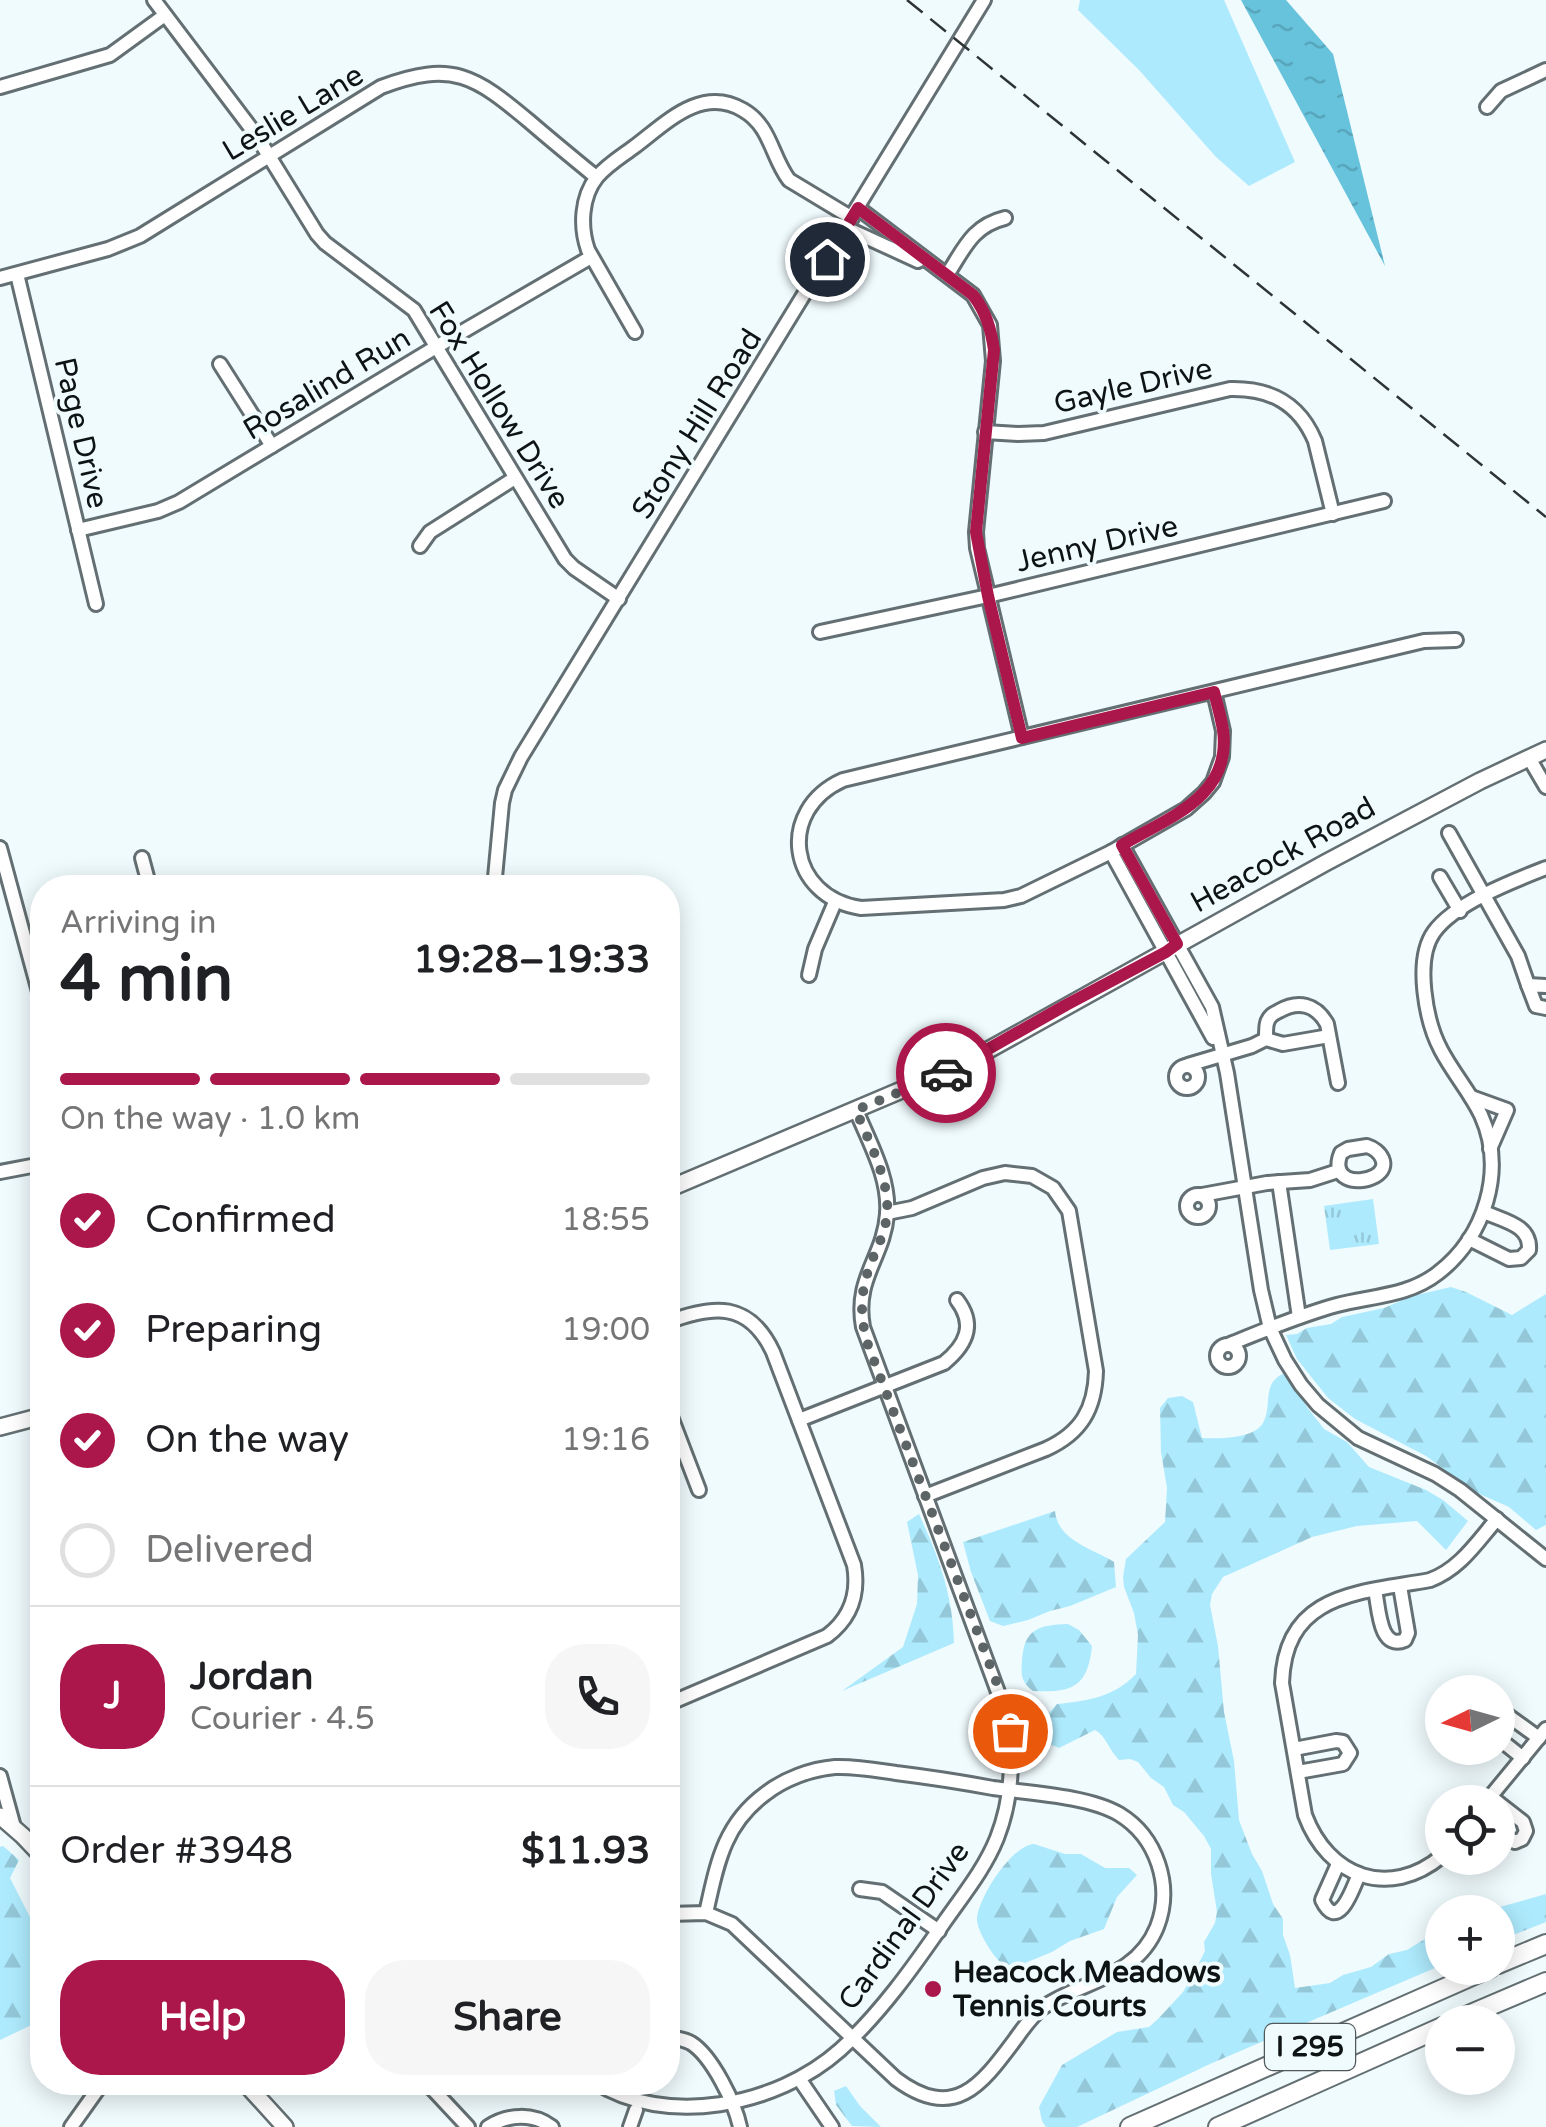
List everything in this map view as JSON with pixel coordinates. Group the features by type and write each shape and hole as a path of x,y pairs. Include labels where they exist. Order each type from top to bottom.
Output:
{"highway":[{"path":"1515,1957 1546,1944"},
{"path":"1492,2005 1546,1982"},
{"name":"I 295","path":"1130,2127 1452,1985"},
{"name":"I 295","path":"1218,2127 1425,2034"}],"main road":[{"name":"Heacock Road","path":"680,1184 958,1067 1395,825 1546,750"},
{"path":"0,1427 30,1419"},
{"path":"0,1816 30,1844"},
{"path":"256,2095 284,2126"}],"street":[{"name":"Fox Hollow Drive","path":"154,0 270,156 317,234 414,310 565,559 619,599"},
{"name":"Stony Hill Road","path":"495,875 505,790 521,757 984,0"},
{"path":"0,87 98,60 120,49 165,15"},
{"path":"1488,107 1501,91 1546,70"},
{"name":"Leslie Lane","path":"0,278 123,244 382,88 410,77 446,74 474,81 494,92 596,178"},
{"path":"634,332 584,238 586,201 596,178 680,112 698,103 723,103 744,110 762,126 789,180 947,275 973,295 990,325 994,350 976,532 1022,738"},
{"path":"852,218 947,275"},
{"path":"947,275 976,232 1005,218"},
{"name":"Rosalind Run","path":"78,530 179,502 591,256"},
{"name":"Page Drive","path":"17,274 96,604"},
{"path":"220,364 272,446"},
{"name":"Gayle Drive","path":"985,432 1044,433 1230,389 1259,390 1290,405 1310,429 1333,514"},
{"path":"420,546 430,532 515,478"},
{"name":"Jenny Drive","path":"820,632 988,596 1384,500"},
{"path":"1214,692 1224,746 1219,768 1204,794 1186,809 1035,891 1004,900 881,908 848,906 816,888 800,858 798,836 816,798 844,780 1424,641 1456,640"},
{"path":"1529,758 1546,787"},
{"path":"1448,833 1518,956 1536,1006 1546,1008"},
{"path":"0,848 30,962"},
{"path":"1117,848 1171,948 1212,1007 1260,1290 1276,1344 1301,1385 1334,1420 1369,1444 1420,1466 1460,1490 1546,1559"},
{"path":"142,858 147,875"},
{"path":"1230,1344 1299,1317 1414,1288 1440,1272 1470,1239 1484,1212 1491,1178 1490,1149 1484,1122 1436,1039 1423,972 1426,950 1432,936 1460,911 1518,878 1546,868"},
{"path":"1440,877 1460,911"},
{"path":"809,975 815,949 835,902"},
{"path":"1528,984 1546,986"},
{"path":"1266,1039 1267,1022 1272,1015 1292,1004 1305,1004 1324,1017 1338,1083"},
{"path":"1188,1066 1266,1039 1283,1044 1330,1036"},
{"path":"1471,1097 1507,1110 1490,1149"},
{"name":"Cardinal Drive","path":"712,2119 760,2102 800,2080 838,2052 880,2008 988,1857 1003,1820 1009,1790 1011,1745 1005,1711 868,1345 861,1317 864,1287 887,1213 885,1186 856,1110"},
{"path":"0,1172 30,1166"},
{"path":"1202,1194 1321,1178 1338,1171"},
{"path":"887,1213 912,1208 983,1178 1005,1173 1032,1176 1053,1188 1066,1204 1072,1222 1096,1371 1088,1411 1064,1439 925,1496"},
{"path":"1279,1182 1299,1317"},
{"path":"1470,1239 1509,1259 1521,1258 1529,1250 1530,1238 1524,1230 1484,1212"},
{"path":"799,1420 934,1369 964,1342 968,1322 958,1300"},
{"path":"680,1318 726,1310 748,1319 769,1343 854,1565 856,1592 850,1610 828,1636 680,1699"},
{"path":"680,1440 699,1490"},
{"path":"1425,1868 1406,1876 1360,1874 1338,1864 1312,1832 1282,1683 1282,1665 1290,1640 1318,1608 1342,1596 1430,1580 1451,1570 1497,1519"},
{"path":"1375,1590 1385,1637 1398,1644 1408,1633 1400,1586"},
{"path":"1500,1785 1542,1733 1515,1718"},
{"path":"1294,1749 1336,1741 1343,1742 1350,1752 1343,1764 1298,1772"},
{"path":"1515,1752 1522,1758"},
{"path":"680,1914 720,1917 744,1933 910,2090 944,2098 965,2093 984,2080 1026,2024 1044,2007 1124,1969 1151,1939 1163,1899 1162,1879 1150,1846 1134,1824 1096,1804 841,1767 788,1780 749,1807 727,1836 706,1913"},
{"path":"0,1776 14,1827"},
{"path":"1515,1817 1523,1822 1526,1831 1515,1842"},
{"path":"1338,1864 1322,1897 1330,1911 1344,1906 1360,1874"},
{"path":"860,1889 882,1892 938,1930"},
{"path":"680,2039 706,2057 737,2112 740,2127"},
{"path":"800,2080 832,2127"},
{"path":"72,2127 94,2095"},
{"path":"438,2095 468,2127"},
{"path":"608,2095 666,2120"},
{"path":"630,2127 636,2110"},
{"path":"488,2127 518,2117 544,2121 552,2127"}],"green space":[{"path":"1080,0 1224,0 1295,162 1249,186 1216,157 1139,70 1078,10"},
{"path":"1373,1199 1379,1244 1330,1250 1324,1206"},
{"path":"1451,1287 1512,1315 1546,1294 1546,1525 1536,1530 1509,1507 1475,1492 1426,1456 1355,1419 1328,1398 1297,1359 1286,1335"},
{"path":"1283,1374 1324,1429 1347,1442 1369,1467 1426,1490 1468,1521 1446,1550 1417,1521 1357,1526 1312,1537 1223,1577 1210,1605 1239,1820 1273,1904 1283,1919 1295,1988 1330,1983 1425,1939 1425,1972 1210,2064 1077,2127 1046,2127 1039,2107 1062,2065 1117,2032 1149,2027 1159,2018 1192,1977 1217,1912 1211,1849 1184,1812 1173,1805 1164,1787 1138,1762 1119,1760 1095,1730 1059,1748 1045,1742 1030,1745 1026,1739 1057,1704 1100,1696 1119,1688 1136,1674 1138,1635 1123,1577 1126,1559 1165,1522 1167,1488 1160,1408 1168,1398 1182,1396 1193,1402 1202,1438 1244,1435 1263,1423 1276,1378"},
{"path":"1055,1511 1069,1537 1114,1562 1116,1587 1028,1620 1003,1626 990,1621 963,1542"},
{"path":"919,1514 944,1577 954,1643 842,1691 903,1647 917,1604 918,1575 907,1522"},
{"path":"1068,1624 1079,1630 1092,1646 1087,1671 1076,1685 1068,1688 1033,1691 1022,1674 1026,1642 1041,1628"},
{"path":"1034,1844 1065,1854 1081,1854 1105,1868 1129,1868 1137,1875 1117,1897 1104,1929 1013,1968 1000,1962 992,1952 977,1918 984,1898 1006,1863"},
{"path":"0,1847 19,1860 10,1878 30,1917 30,2026 0,2040"},
{"path":"1546,1894 1546,1922 1515,1934 1515,1903"},
{"path":"846,2086 881,2127 852,2126 836,2105 834,2091"}],"water":[{"path":"1241,0 1286,0 1333,54 1385,266"}],"railway":[{"path":"907,0 1546,517"}],"way so far":[{"path":"946,1073 856,1110 877,1161 887,1200 886,1225 867,1274 861,1317 868,1345 996,1681 1010,1731"}],"place":[{"name":"Heacock Meadows Tennis Courts","path":"933,1989"}],"route":[{"path":"827,259 858,208 973,295 990,325 994,350 976,516 977,548 1022,738 1214,692 1223,731 1219,768 1204,794 1186,809 1122,845 1177,944 946,1073"}]}
